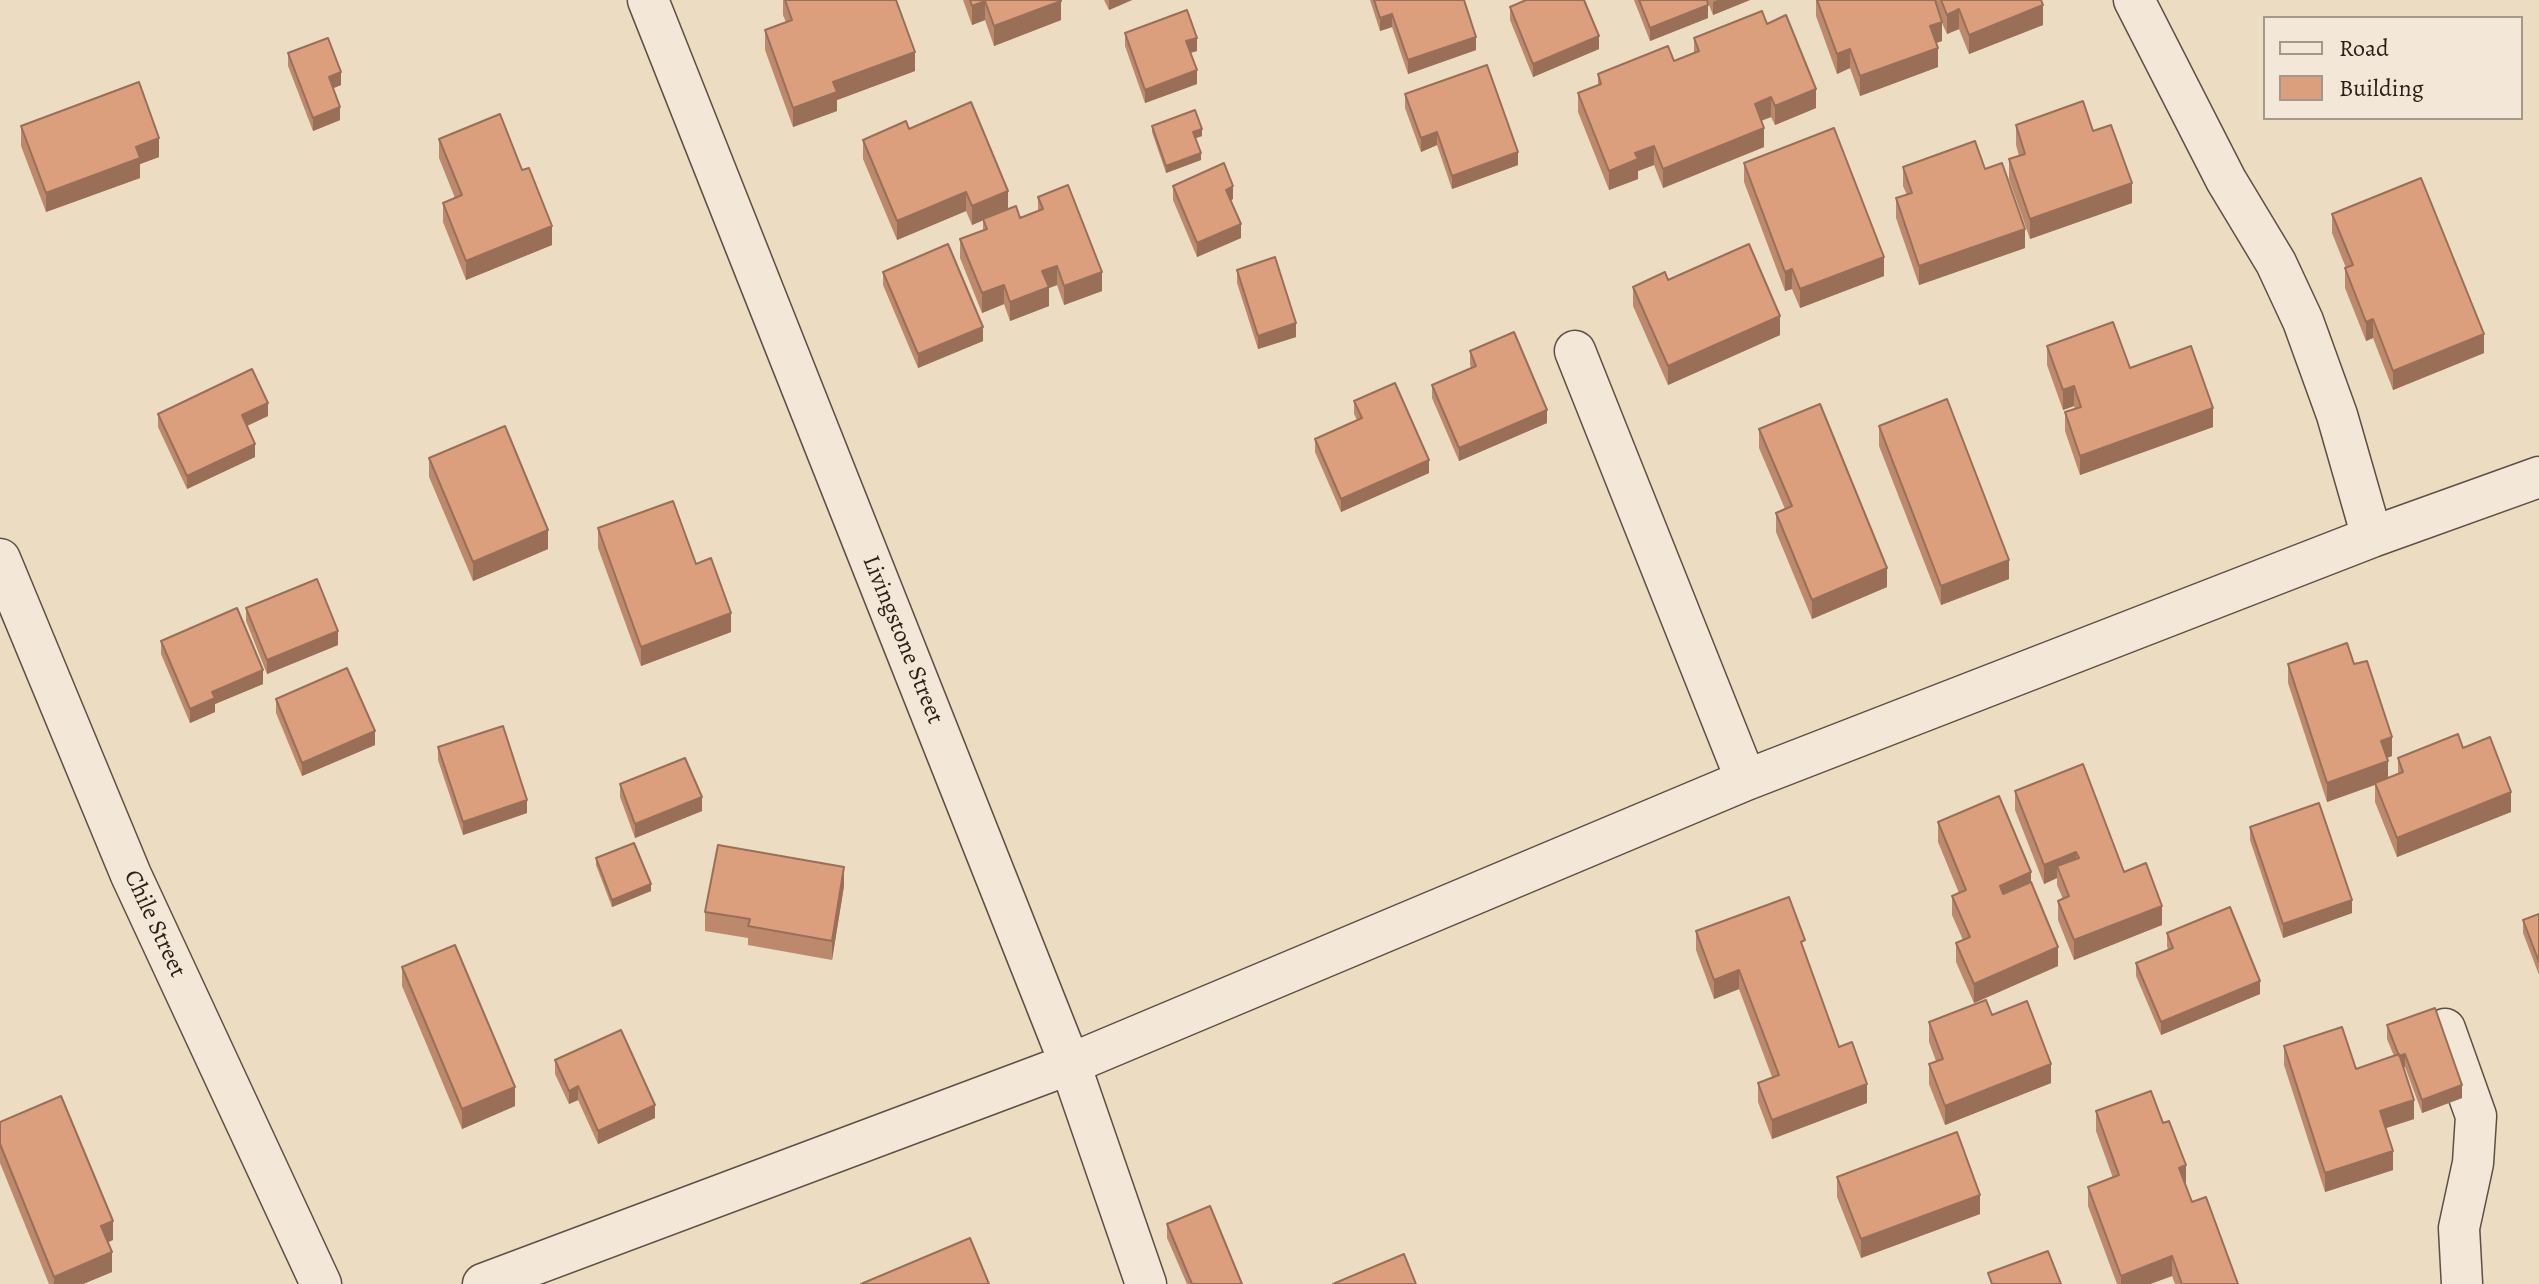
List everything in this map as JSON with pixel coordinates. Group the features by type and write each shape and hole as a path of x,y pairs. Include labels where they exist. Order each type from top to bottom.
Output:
{"street":[{"name":"Livingstone Street","path":"648,0 1070,1064 1146,1284"},
{"path":"2134,0 2226,180 2276,263 2303,321 2337,415 2372,537"},
{"path":"1575,351 1746,780"},
{"path":"483,1284 1070,1064 1746,780 2372,537 2539,477"},
{"name":"Chile Street","path":"0,559 131,875 321,1284"},
{"path":"2445,1029 2476,1116 2473,1163 2459,1228 2462,1284"}],"building":[{"path":"785,0 896,0 915,52 833,82 837,92 793,108 765,30 792,20"},
{"path":"970,0 1061,1 994,26 985,1 972,6"},
{"path":"1374,0 1464,0 1476,37 1408,60 1392,14 1380,18"},
{"path":"1526,0 1584,0 1599,36 1533,64 1510,7"},
{"path":"1639,0 1707,0 1708,5 1650,28"},
{"path":"1817,0 1935,0 1942,22 1930,26 1938,48 1860,76 1850,49 1837,54"},
{"path":"1941,0 2041,0 2043,5 1969,35 1959,9 1947,15"},
{"path":"1187,10 1197,38 1186,41 1197,70 1145,90 1125,33"},
{"path":"1762,11 1767,24 1786,15 1816,89 1775,106 1771,97 1755,104 1764,128 1663,169 1654,146 1635,153 1638,159 1609,171 1578,93 1601,84 1598,74 1668,46 1674,61 1699,51 1694,38"},
{"path":"328,38 341,72 329,77 340,107 313,118 288,53"},
{"path":"1487,65 1518,152 1452,176 1437,132 1421,138 1405,94"},
{"path":"139,82 159,138 136,147 140,158 46,193 21,126"},
{"path":"2083,101 2093,131 2111,125 2132,183 2030,219 2009,159 2025,154 2016,125"},
{"path":"971,102 1008,191 972,206 966,192 897,221 863,140 906,121 909,129"},
{"path":"1195,110 1202,129 1193,132 1201,153 1166,166 1152,126"},
{"path":"500,114 522,170 529,168 552,226 466,261 443,203 462,195 439,139"},
{"path":"1834,128 1884,257 1800,289 1792,269 1785,272 1744,163"},
{"path":"1975,141 1985,169 2002,163 2025,229 1919,266 1896,198 1912,193 1903,167"},
{"path":"1224,163 1233,186 1226,190 1241,224 1197,243 1173,186"},
{"path":"2421,178 2484,334 2393,371 2373,319 2366,322 2345,268 2353,265 2332,214"},
{"path":"1068,185 1102,272 1064,286 1057,266 1042,271 1049,287 1010,302 1004,285 982,293 960,239 987,229 983,219 1016,206 1020,218 1043,209 1038,197"},
{"path":"948,244 983,327 918,354 883,272"},
{"path":"1749,244 1780,316 1668,366 1633,287 1665,272 1668,280"},
{"path":"1275,257 1296,323 1258,336 1237,270"},
{"path":"2113,322 2130,368 2191,346 2213,408 2080,456 2065,412 2081,407 2074,386 2063,390 2047,346"},
{"path":"1514,332 1547,410 1459,448 1432,385 1476,366 1470,351"},
{"path":"252,369 268,403 242,415 255,444 187,476 158,414"},
{"path":"1395,383 1429,460 1341,499 1315,439 1362,418 1354,401"},
{"path":"1947,399 2009,560 1941,586 1879,426"},
{"path":"1820,404 1887,568 1812,600 1776,513 1792,506 1759,429"},
{"path":"505,426 548,530 473,562 429,458"},
{"path":"673,501 696,564 711,558 731,613 641,647 598,528"},
{"path":"317,579 338,631 267,660 246,608"},
{"path":"237,608 263,670 212,692 215,698 190,709 161,641"},
{"path":"2347,643 2354,664 2367,661 2392,737 2381,741 2388,761 2327,783 2288,664"},
{"path":"347,668 375,731 302,763 276,699"},
{"path":"503,726 527,800 463,822 438,747"},
{"path":"2458,734 2463,748 2490,737 2511,792 2397,838 2375,783 2403,772 2398,758"},
{"path":"685,758 702,797 635,824 620,784"},
{"path":"2083,764 2124,872 2146,863 2162,906 2074,940 2058,901 2069,896 2057,866 2079,858 2076,852 2044,865 2015,791"},
{"path":"1999,796 2031,872 2000,886 2003,894 2031,882 2058,947 1974,984 1956,943 1970,937 1952,896 1966,890 1938,822"},
{"path":"2319,803 2352,900 2283,924 2250,827"},
{"path":"634,843 651,884 612,900 596,858"},
{"path":"718,845 844,867 832,941 748,926 750,919 705,912"},
{"path":"1789,897 1805,940 1801,942 1839,1047 1852,1042 1867,1084 1772,1120 1758,1083 1779,1075 1739,970 1714,980 1696,931"},
{"path":"2230,907 2260,981 2161,1022 2136,963 2173,948 2167,933"},
{"path":"2539,914 2539,962 2523,920"},
{"path":"455,945 515,1087 462,1109 402,967"},
{"path":"1986,1000 1992,1015 2027,1001 2051,1064 1945,1106 1929,1064 1943,1059 1929,1022"},
{"path":"2435,1008 2462,1085 2422,1100 2405,1054 2399,1056 2387,1025"},
{"path":"2342,1027 2356,1069 2399,1054 2414,1100 2380,1111 2393,1151 2325,1173 2284,1046"},
{"path":"621,1030 655,1105 598,1131 578,1086 569,1091 555,1060"},
{"path":"2151,1091 2163,1123 2169,1121 2186,1165 2179,1168 2192,1202 2206,1197 2238,1284 2182,1284 2172,1256 2121,1276 2088,1187 2119,1175 2096,1111"},
{"path":"61,1096 113,1221 101,1226 112,1252 54,1277 0,1144 0,1122"},
{"path":"1957,1132 1980,1195 1861,1239 1837,1177"},
{"path":"1210,1206 1242,1284 1192,1284 1167,1224"},
{"path":"970,1238 989,1284 861,1284"},
{"path":"2048,1251 2061,1284 1992,1284 1988,1273"},
{"path":"1404,1254 1416,1284 1333,1284"}]}
